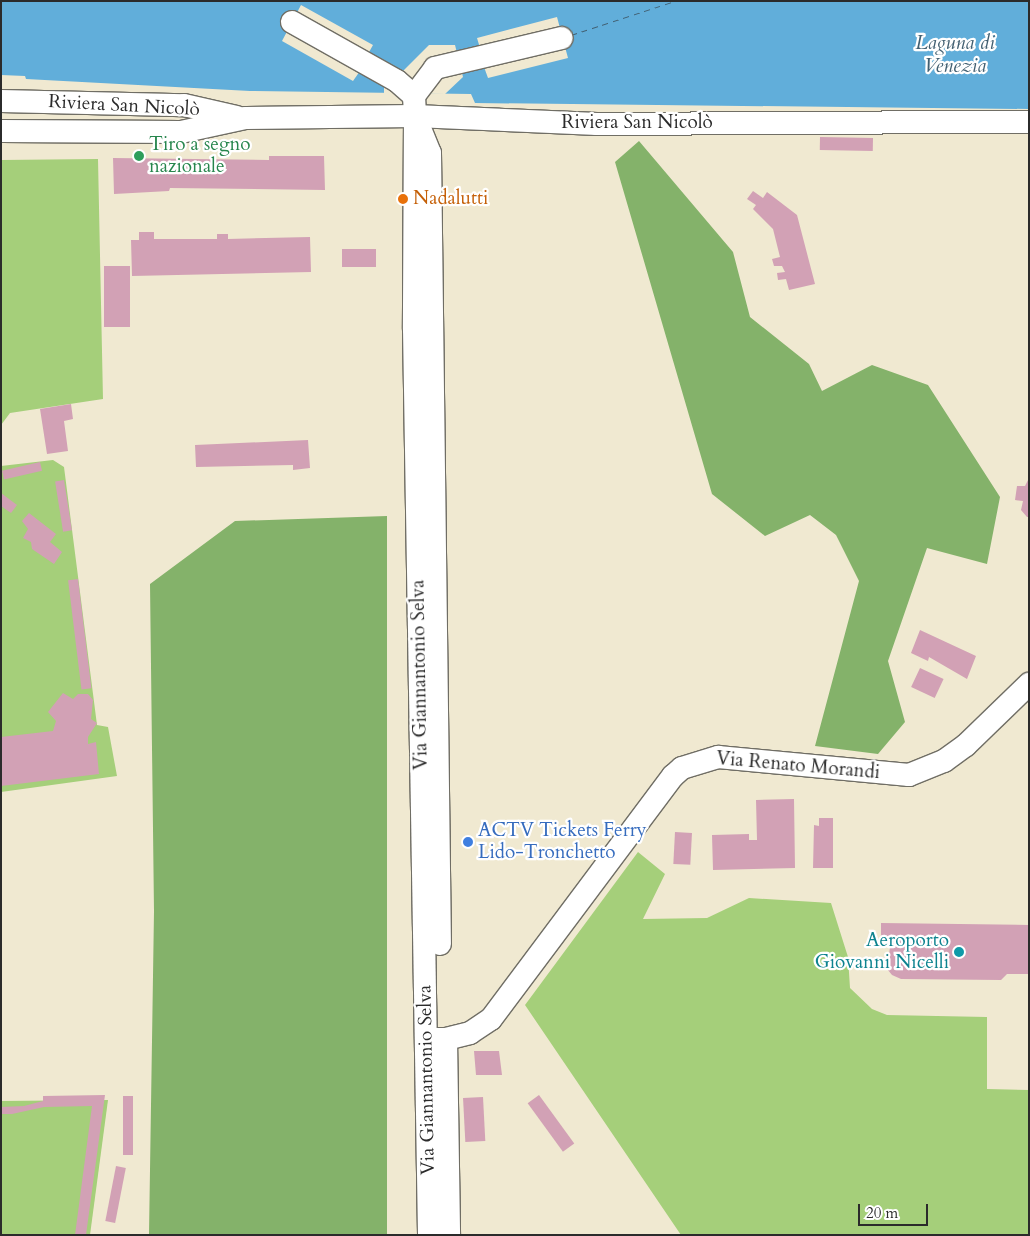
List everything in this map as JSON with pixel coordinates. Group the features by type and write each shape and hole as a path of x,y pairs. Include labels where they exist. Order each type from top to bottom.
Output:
{"street":[{"path":"292,22 397,81 414,106 435,68 562,38"},
{"name":"Riviera San Nicolò","path":"1,101 184,106 246,118"},
{"name":"Riviera San Nicolò","path":"1,131 181,132 246,118 414,106 596,124 1029,122"},
{"name":"Via Giannantonio Selva","path":"414,106 414,329 436,1039 429,1235"},
{"name":"Via Renato Morandi","path":"436,1039 470,1033 491,1019 673,776 682,768 718,757 909,775 944,760 966,745 1029,684"},
{"path":"436,1039 449,1235"}],"green space":[{"path":"639,141 733,252 750,317 809,364 822,391 872,365 928,385 1000,497 987,564 927,548 888,661 905,722 878,754 815,746 859,581 836,535 810,515 765,536 712,494 615,162"},
{"path":"98,159 103,399 10,413 1,425 1,160"},
{"path":"53,460 64,467 97,725 108,727 117,776 1,792 1,466"},
{"path":"387,516 387,1235 149,1235 154,911 150,584 235,521"},
{"path":"638,852 665,874 643,919 707,918 749,898 831,903 848,957 850,988 872,1009 887,1015 987,1017 987,1089 1029,1090 1029,1235 681,1235 525,1005"},
{"path":"108,1100 90,1235 1,1235 1,1101"}],"water":[{"name":"Laguna di Venezia","path":"1,1 1029,1 1029,109 475,103 471,94 250,91 26,79 25,76 1,75"}],"pier":[{"path":"301,5 373,45 368,54 402,72 429,45 455,45 457,53 480,48 477,38 557,17 568,58 488,78 484,67 462,73 463,77 445,94 384,93 384,84 360,71 353,81 282,41"}],"building":[{"path":"820,137 873,138 873,151 820,150"},
{"path":"269,156 324,156 325,190 170,188 169,191 114,194 113,158 269,160"},
{"path":"753,191 763,198 767,192 797,215 815,284 789,290 786,279 778,280 777,273 785,272 782,266 774,266 772,259 780,257 773,229 753,209 756,205 747,199"},
{"path":"139,232 154,232 154,239 217,239 217,234 228,234 228,239 310,237 311,272 132,276 131,240 139,240"},
{"path":"342,249 376,249 376,267 342,267"},
{"path":"104,266 130,266 130,327 104,327"},
{"path":"71,404 73,419 64,421 68,451 47,454 40,409"},
{"path":"308,440 310,468 293,470 293,465 196,467 195,445"},
{"path":"40,462 42,471 4,480 2,471"},
{"path":"1029,478 1029,517 1027,517 1021,510 1023,501 1015,500 1017,486 1025,486"},
{"path":"64,480 72,530 63,532 55,481"},
{"path":"1,493 17,505 11,513 1,506"},
{"path":"29,513 56,534 50,542 62,552 54,564 32,549 31,542 23,538 28,529 22,521"},
{"path":"78,579 91,688 81,689 68,580"},
{"path":"920,630 976,656 967,679 929,657 928,661 911,653"},
{"path":"920,668 944,679 935,698 911,687"},
{"path":"63,693 73,699 78,694 88,694 93,700 91,719 97,723 88,737 88,744 96,742 99,774 1,786 1,737 53,731 56,721 48,712"},
{"path":"794,799 795,868 713,870 712,835 749,834 749,840 757,840 756,800"},
{"path":"819,818 833,818 833,868 813,868 814,825 819,826"},
{"path":"675,832 692,833 690,865 673,864"},
{"name":"Aeroporto Giovanni Nicelli","path":"881,923 1029,925 1029,974 1007,974 1001,980 901,979 892,975 883,964 888,962 890,947 881,943"},
{"path":"474,1051 499,1051 502,1075 476,1075"},
{"path":"105,1095 86,1235 75,1235 92,1106 44,1107 12,1114 1,1114 1,1107 24,1106 43,1101 43,1096"},
{"path":"539,1095 574,1144 563,1152 528,1103"},
{"path":"123,1096 133,1096 133,1155 123,1155"},
{"path":"483,1097 485,1141 465,1142 463,1098"},
{"path":"116,1166 126,1168 115,1223 105,1221"}],"ferry route":[{"path":"571,35 675,1"}],"place":[{"name":"Tiro a segno nazionale","path":"139,156"},
{"name":"Nadalutti","path":"403,199"},
{"name":"ACTV Tickets Ferry Lido-Tronchetto","path":"468,842"},
{"name":"Aeroporto Giovanni Nicelli","path":"959,952"}]}
